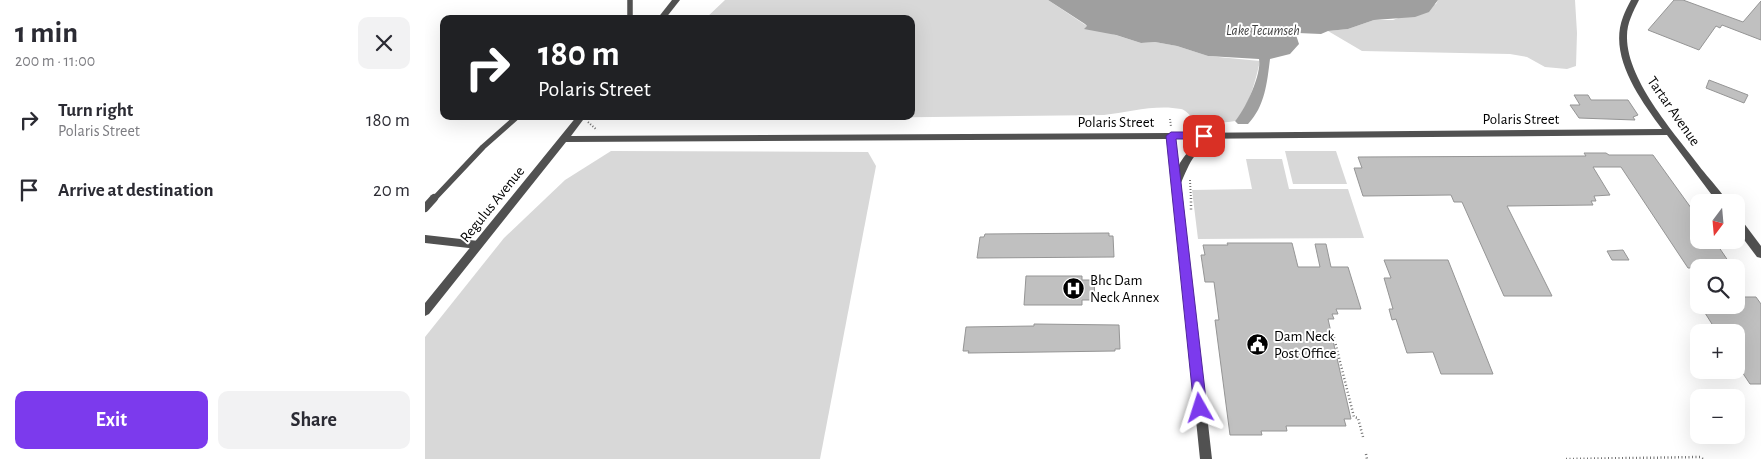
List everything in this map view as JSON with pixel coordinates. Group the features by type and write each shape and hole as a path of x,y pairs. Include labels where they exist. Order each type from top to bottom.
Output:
{"street":[{"path":"664,15 676,0"},
{"name":"Tartar Avenue","path":"1635,0 1627,14 1623,31 1627,60 1640,90 1716,194"},
{"name":"Regulus Avenue","path":"425,311 579,120"},
{"name":"Polaris Street","path":"563,139 1669,132"},
{"path":"1171,136 1206,459"},
{"path":"1176,186 1184,162 1192,150 1221,136"},
{"path":"1745,233 1761,254"}],"lane":[{"path":"630,0 630,15"},
{"path":"425,208 483,147 513,120"},
{"path":"425,239 478,245"}],"path":[{"path":"1189,176 1191,213"},
{"path":"1333,334 1354,417 1358,418 1363,437"},
{"path":"1366,454 1367,459"},
{"path":"1566,459 1700,457 1703,459"}],"shaded area":[{"path":"725,0 1048,0 1087,26 1141,43 1155,42 1177,46 1208,56 1260,61 1245,108 1235,121 1203,122 1193,118 1186,111 1162,107 1104,115 915,117 915,15 709,15"},
{"path":"1438,0 1575,0 1576,66 1567,69 1545,67 1527,57 1510,54 1362,51 1328,31 1348,29 1374,20 1393,20 1436,4"},
{"path":"611,151 868,152 876,166 820,459 425,459 425,337 504,238 565,180"},
{"path":"1285,151 1336,151 1347,184 1293,184"},
{"path":"1246,159 1282,159 1289,189 1348,189 1364,238 1198,239 1192,190 1252,189"}],"water":[{"name":"Lake Tecumseh","path":"1048,0 1438,0 1429,12 1415,17 1374,20 1348,29 1328,31 1321,34 1298,33 1296,35 1299,44 1290,54 1270,59 1262,102 1254,117 1248,124 1238,124 1235,121 1252,92 1258,73 1259,59 1208,56 1177,46 1155,42 1141,43 1116,35 1084,29 1087,26 1085,24"}],"building":[{"path":"1674,0 1683,0 1743,22 1761,1 1761,40 1722,25 1720,28 1716,26 1699,50 1648,30"},
{"path":"1709,80 1748,95 1744,103 1706,88"},
{"path":"1574,95 1588,95 1591,100 1628,100 1638,115 1633,117 1635,120 1579,118 1570,105 1580,105"},
{"path":"1584,153 1653,155 1690,206 1690,249 1720,249 1727,259 1690,259 1690,268 1688,268 1621,167 1593,167 1610,195 1594,196 1596,201 1591,201 1593,205 1507,206 1552,296 1504,296 1462,202 1454,202 1451,195 1363,196 1354,168 1362,168 1358,157 1586,156"},
{"path":"1109,233 1109,236 1113,236 1114,257 977,258 980,237 984,237 985,234"},
{"path":"1227,243 1292,243 1298,267 1320,267 1315,244 1326,244 1331,267 1348,267 1361,309 1336,309 1338,314 1332,314 1334,319 1328,319 1351,419 1344,419 1346,426 1286,426 1287,431 1261,431 1262,435 1230,435 1215,320 1219,320 1214,282 1205,282 1201,255 1205,255 1203,245 1228,245"},
{"path":"1623,250 1629,260 1612,260 1607,251"},
{"path":"1384,260 1448,260 1493,374 1441,374 1433,352 1407,353 1396,319 1392,320 1389,309 1393,309 1384,278 1391,278"},
{"path":"1026,276 1082,276 1082,280 1094,280 1095,300 1082,300 1082,305 1024,305"},
{"path":"1745,297 1756,297 1761,304 1761,384 1750,384 1745,376 1745,324 1712,324 1706,314 1745,314"},
{"path":"1034,324 1119,325 1120,349 1115,349 1115,351 968,353 969,351 963,351 966,327 1034,326"}],"place":[{"name":"Bhc Dam Neck Annex","path":"1074,289"},
{"name":"Dam Neck Post Office","path":"1258,345"}],"route":[{"path":"1200,408 1171,136 1204,136"}]}
